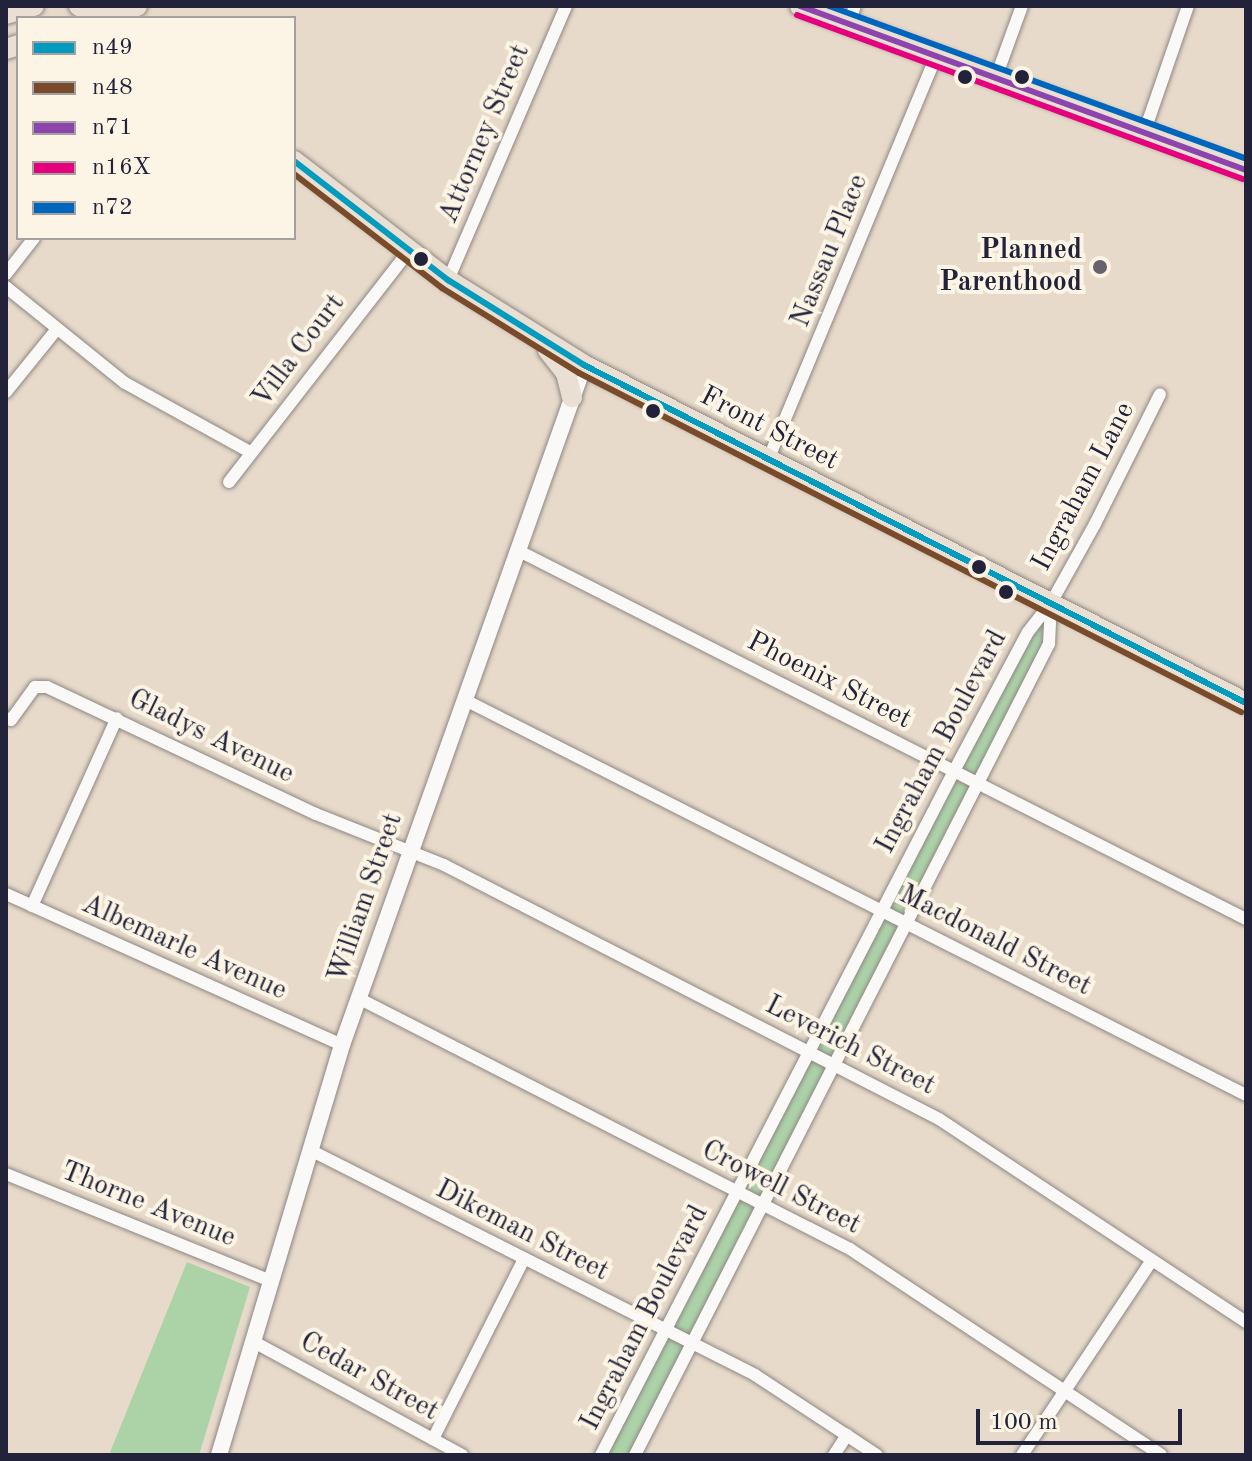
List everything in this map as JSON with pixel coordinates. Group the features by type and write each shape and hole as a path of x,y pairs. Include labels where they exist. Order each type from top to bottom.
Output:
{"main road":[{"path":"6,14 34,6"},
{"path":"79,6 114,14"},
{"path":"800,6 935,59 1246,170"},
{"name":"Front Street","path":"296,163 448,280 584,365 1246,703"},
{"path":"538,338 566,373 572,397"}],"street":[{"name":"Attorney Street","path":"448,280 566,6"},
{"path":"848,27 855,6"},
{"path":"995,80 1022,6"},
{"path":"1144,133 1188,6"},
{"name":"Nassau Place","path":"768,460 935,59"},
{"path":"6,274 32,240"},
{"name":"Villa Court","path":"229,482 409,251"},
{"path":"6,287 125,383 250,452"},
{"path":"6,392 57,329"},
{"name":"William Street","path":"219,1455 342,1045 584,365"},
{"name":"Ingraham Lane","path":"1051,603 1160,394"},
{"name":"Phoenix Street","path":"519,551 1246,919"},
{"name":"Ingraham Boulevard","path":"601,1455 954,771 1028,632 1051,603"},
{"name":"Ingraham Boulevard","path":"635,1455 1049,644 1051,603"},
{"name":"Gladys Avenue","path":"6,718 11,720 25,696 39,686 117,718 316,814 409,853"},
{"name":"Macdonald Street","path":"465,700 1246,1095"},
{"path":"32,906 117,718"},
{"name":"Leverich Street","path":"409,853 444,865 939,1119 1246,1322"},
{"name":"Albemarle Avenue","path":"6,894 342,1045"},
{"name":"Crowell Street","path":"358,998 736,1194 850,1249 1161,1455"},
{"name":"Dikeman Street","path":"310,1150 755,1375 877,1455"},
{"name":"Thorne Avenue","path":"6,1174 271,1281"},
{"path":"433,1439 524,1259"},
{"path":"1022,1455 1152,1260"},
{"name":"Cedar Street","path":"254,1342 462,1455"},
{"path":"834,1455 847,1435"}],"green space":[{"path":"1051,603 1049,644 635,1455 601,1455 881,910"},
{"path":"187,1262 250,1287 199,1455 109,1455"}],"transit line":[{"name":"n71","path":"800,6 1246,170"},
{"name":"n72","path":"829,6 1246,159"},
{"name":"n16X","path":"797,15 1243,179"},
{"name":"n49","path":"296,163 448,280 584,365 1246,703"},
{"name":"n48","path":"296,176 442,288 579,373 1241,712"}],"place":[{"name":"Planned Parenthood","path":"1100,267"}]}
